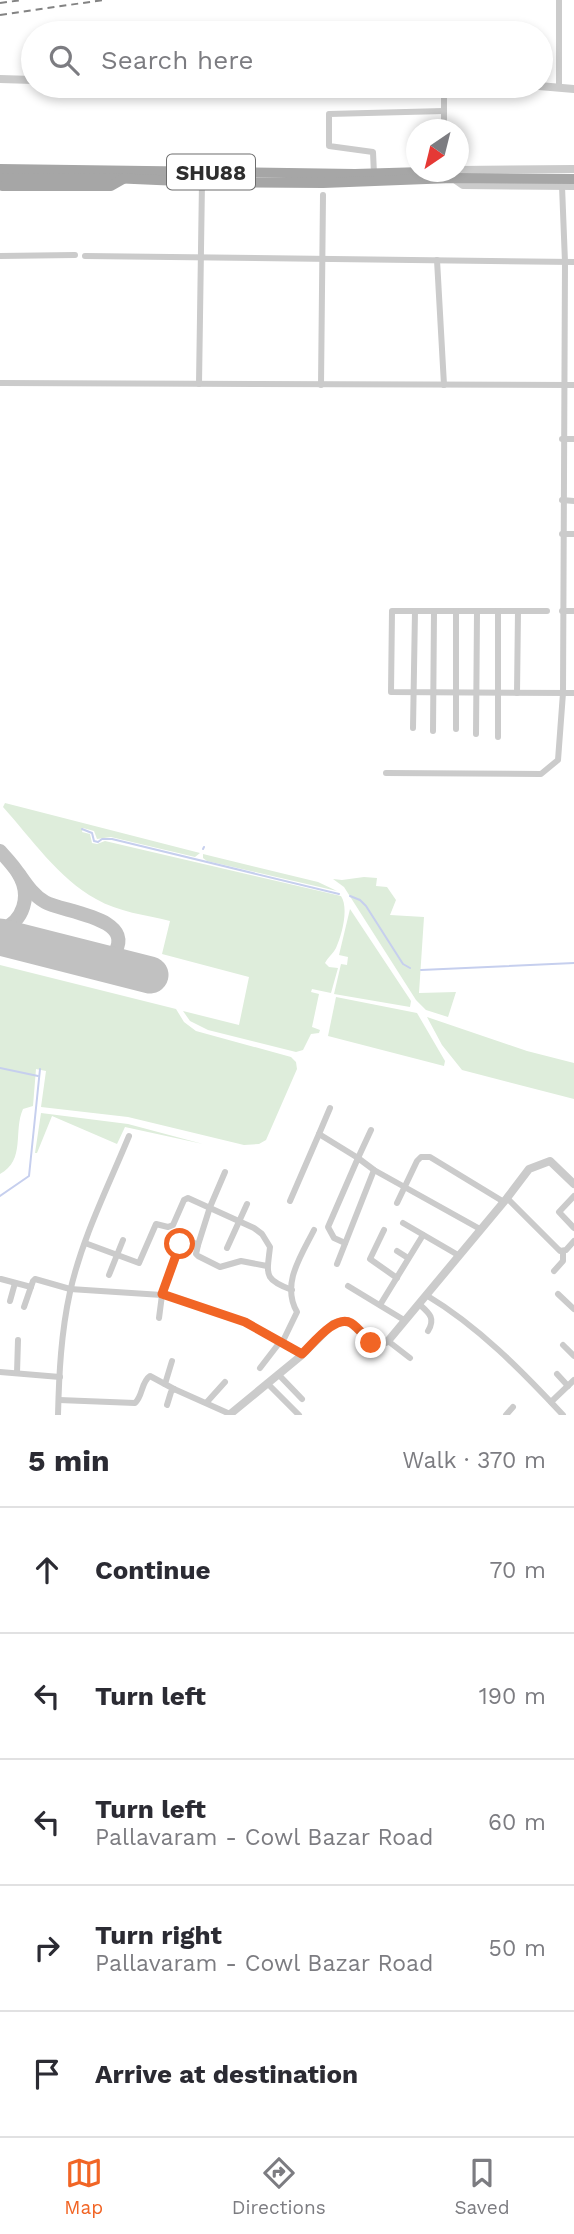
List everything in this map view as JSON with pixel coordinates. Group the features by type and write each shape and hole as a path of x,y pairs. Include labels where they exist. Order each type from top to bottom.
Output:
{"main road":[{"name":"SHU88","path":"0,169 406,173"},
{"name":"SHU88","path":"469,175 574,174"},
{"name":"SHU88","path":"0,180 125,178 323,183 406,178"},
{"path":"0,186 111,186 125,178"}],"street":[{"path":"558,0 559,86"},
{"path":"0,79 21,79"},
{"path":"553,86 574,83"},
{"path":"559,86 574,89"},
{"path":"444,98 444,119"},
{"path":"374,174 373,152 329,146 329,114 444,111"},
{"path":"199,384 202,182"},
{"path":"462,182 574,186"},
{"path":"386,773 541,774 558,760 563,693 562,385 565,262 562,186"},
{"path":"321,384 323,195"},
{"path":"0,256 75,256"},
{"path":"85,256 574,262"},
{"path":"437,260 444,385"},
{"path":"0,383 574,385"},
{"path":"562,439 574,439"},
{"path":"562,500 574,501"},
{"path":"562,534 574,534"},
{"path":"547,611 392,611 391,692 574,693"},
{"path":"413,728 415,611"},
{"path":"433,731 434,611"},
{"path":"498,611 498,737"},
{"path":"517,693 518,611"},
{"path":"562,611 574,611"},
{"path":"456,612 456,729"},
{"path":"476,734 477,612"},
{"path":"290,1201 330,1108"},
{"path":"345,1243 334,1238 328,1227 371,1130"},
{"path":"319,1134 374,1170 480,1229"},
{"path":"58,1415 62,1335 71,1289 85,1243 129,1136"},
{"path":"397,1203 417,1161 421,1157 430,1157 506,1200 563,1252"},
{"path":"59,1400 135,1403 139,1400 148,1377 207,1402 230,1415 326,1330 340,1322 351,1323 375,1346 388,1340 529,1169 550,1161 574,1184"},
{"path":"337,1264 374,1170"},
{"path":"225,1172 210,1207 196,1254 220,1267 241,1261 267,1266"},
{"path":"574,1196 559,1212 574,1228"},
{"path":"85,1243 139,1263 156,1224 168,1227 173,1225 186,1198 210,1207 262,1234 270,1250 267,1266 273,1283 292,1290"},
{"path":"227,1248 247,1204"},
{"path":"403,1223 458,1255"},
{"path":"260,1368 281,1342 297,1312 291,1303 292,1276 314,1230"},
{"path":"384,1230 370,1259 397,1278"},
{"path":"380,1305 423,1235"},
{"path":"109,1275 123,1240"},
{"path":"159,1318 162,1294 181,1242 186,1240 198,1245"},
{"path":"554,1271 563,1261 563,1252 574,1241"},
{"path":"397,1251 408,1258"},
{"path":"1,1279 31,1287"},
{"path":"24,1307 35,1279 71,1289 162,1294 245,1322 302,1354"},
{"path":"9,1301 15,1283"},
{"path":"348,1286 404,1320"},
{"path":"558,1294 574,1309"},
{"path":"426,1295 463,1318 529,1378 563,1415"},
{"path":"419,1304 432,1316 433,1324 428,1331"},
{"path":"17,1373 18,1340"},
{"path":"388,1340 410,1358"},
{"path":"563,1345 574,1356"},
{"path":"165,1384 172,1361"},
{"path":"0,1372 60,1377"},
{"path":"278,1374 302,1399"},
{"path":"557,1374 568,1386"},
{"path":"547,1415 574,1380"},
{"path":"207,1402 225,1382"},
{"path":"267,1383 299,1415"},
{"path":"167,1405 174,1389"},
{"path":"506,1415 513,1407"},
{"path":"239,1408 246,1415"}],"green space":[{"path":"5,803 200,853 195,857 111,837 97,839 94,831 83,828 82,832 90,834 92,843 105,841 341,896 345,914 342,929 336,948 325,963 329,967 338,968 331,993 312,989 311,992 319,994 312,1027 320,1030 319,1033 311,1034 303,1050 296,1052 208,1030 190,1021 183,1011 239,1025 249,977 162,954 170,921 113,907 83,891 46,857 3,807"},
{"path":"203,854 318,882 337,891 207,861"},
{"path":"377,878 376,886 387,887 396,900 390,915 424,917 419,993 456,992 448,1017 426,1010 416,1000 344,887 333,879"},
{"path":"350,909 411,1001 410,1007 334,994 341,964 347,965 348,957 339,955"},
{"path":"0,965 176,1009 184,1022 196,1031 291,1057 296,1062 297,1069 266,1140 259,1144 244,1145 128,1117 41,1107 46,1071 36,1069 33,1106 23,1109 16,1153 8,1168 0,1174"},
{"path":"336,997 417,1013 445,1061 444,1066 328,1036"},
{"path":"427,1017 527,1051 574,1063 574,1099 462,1070 442,1045"},
{"path":"41,1113 128,1124 203,1144 125,1127 117,1144 52,1116 35,1153"}],"waterway":[{"path":"82,829 92,833 94,841 112,839 339,894"},
{"path":"350,896 366,906 403,964 410,968"},
{"path":"421,970 574,963"},
{"path":"0,1068 38,1076"},
{"path":"0,1196 29,1176 40,1069"}],"taxiway":[{"path":"0,851 18,873 25,899 15,921 0,930"},
{"path":"19,874 33,893 45,902 94,918 115,931 118,940 115,952 107,959 96,962"}],"runway":[{"path":"0,937 150,975"}],"railway":[{"path":"0,3 22,0"},
{"path":"0,15 103,0"}],"route":[{"path":"180,1244 162,1294 245,1322 302,1354 333,1324 340,1322 351,1323 371,1343"}]}
